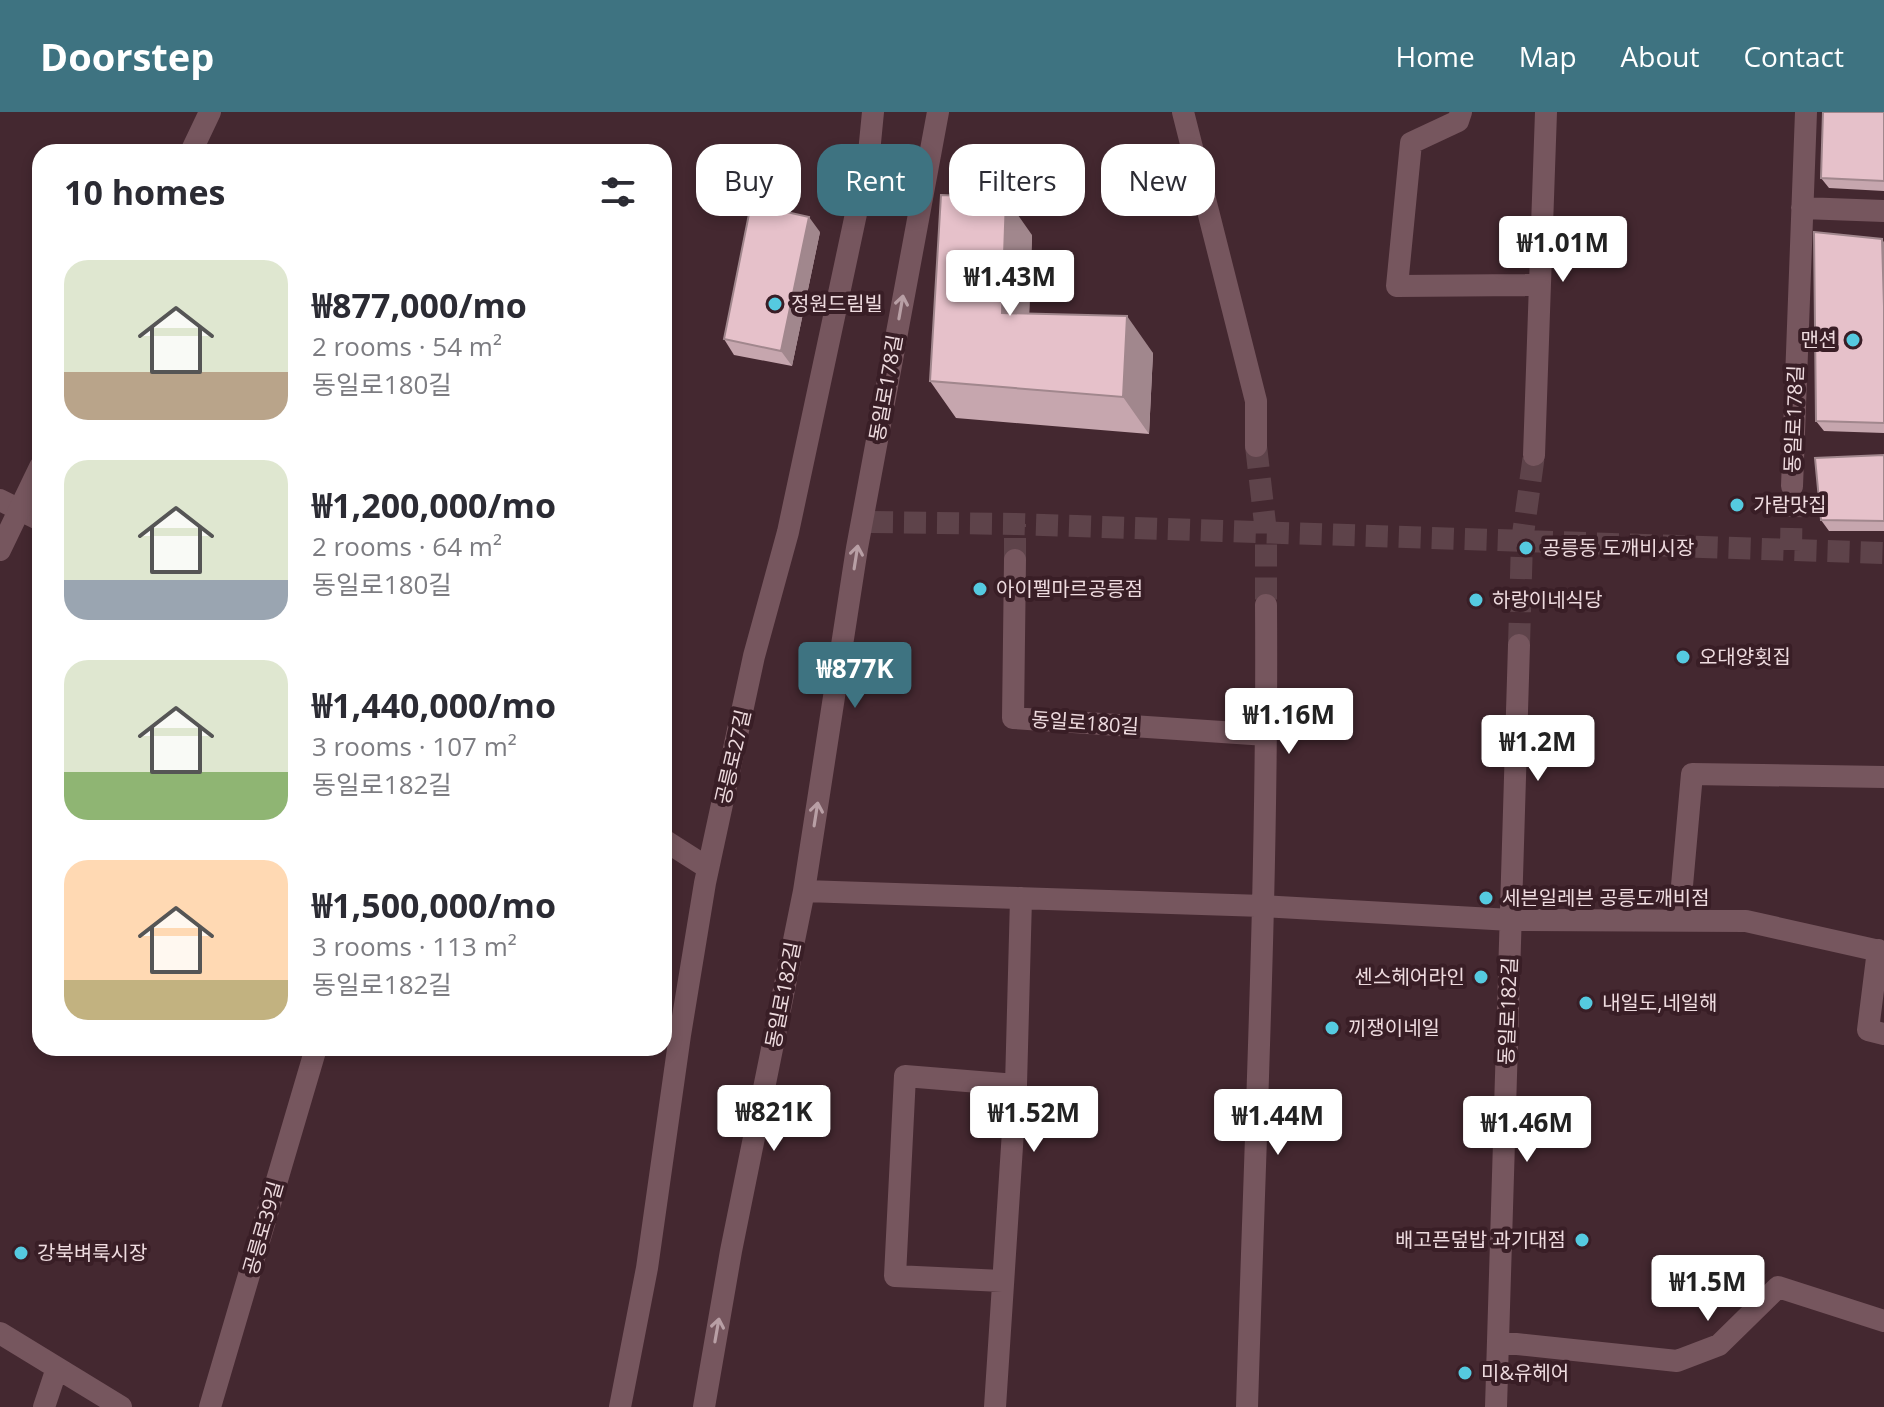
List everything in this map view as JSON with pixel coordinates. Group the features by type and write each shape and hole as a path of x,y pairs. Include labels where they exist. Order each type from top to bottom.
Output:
{"street":[{"path":"195,144 210,112"},
{"name":"공릉로27길","path":"620,1407 647,1268 680,1035 708,868 754,656 788,532 869,153 873,112"},
{"name":"동일로178길","path":"804,891 938,112"},
{"path":"1183,112 1256,401 1256,446"},
{"path":"1461,112 1458,121 1411,143 1397,286 1540,285"},
{"path":"1534,455 1546,112"},
{"name":"동일로178길","path":"1792,486 1806,112"},
{"path":"1802,208 1884,211"},
{"path":"0,550 32,484"},
{"name":"동일로180길","path":"1015,560 1013,718 1267,735"},
{"path":"1247,1407 1263,906 1266,605"},
{"path":"1511,920 1519,645"},
{"path":"1679,919 1692,774 1884,777"},
{"path":"672,850 708,868"},
{"path":"804,891 1263,906 1511,920 1746,921 1881,951 1868,1030 1884,1034"},
{"name":"동일로182길","path":"704,1407 731,1251 804,891"},
{"path":"995,1407 1016,1085 1021,898"},
{"name":"동일로182길","path":"1496,1407 1511,920"},
{"name":"공릉로39길","path":"210,1407 314,1056"},
{"path":"1002,1281 895,1276 905,1076 1016,1085"},
{"path":"1498,1342 1677,1361 1719,1345 1778,1287 1884,1321"},
{"path":"0,1333 121,1407"},
{"path":"44,1407 57,1368"}],"building":[{"path":"1823,112 1884,112 1884,181 1821,178"},
{"path":"941,195 949,195 949,216 1005,216 1002,313 1127,316 1123,397 930,381"},
{"name":"정원드림빌","path":"749,216 809,217 781,351 724,339"},
{"name":"맨션","path":"1814,232 1882,239 1884,423 1816,421"},
{"path":"1884,455 1884,521 1821,520 1815,458"}],"tunnel":[{"path":"1256,446 1266,532 1266,605"},
{"path":"1519,645 1522,541 1534,455"},
{"path":"1791,550 1792,486"},
{"path":"871,522 1015,524 1884,553"},
{"path":"1015,524 1015,560"}],"place":[{"name":"정원드림빌","path":"775,304"},
{"name":"맨션","path":"1853,340"},
{"name":"가람맛집","path":"1737,505"},
{"name":"공릉동 도깨비시장","path":"1526,548"},
{"name":"아이펠마르공릉점","path":"980,589"},
{"name":"하랑이네식당","path":"1476,600"},
{"name":"오대양횟집","path":"1683,657"},
{"name":"세븐일레븐 공릉도깨비점","path":"1486,898"},
{"name":"센스헤어라인","path":"1481,977"},
{"name":"내일도,네일해","path":"1586,1003"},
{"name":"끼쟁이네일","path":"1332,1028"},
{"name":"배고픈덮밥 과기대점","path":"1582,1240"},
{"name":"강북벼룩시장","path":"21,1253"},
{"name":"미&유헤어","path":"1465,1373"}]}
